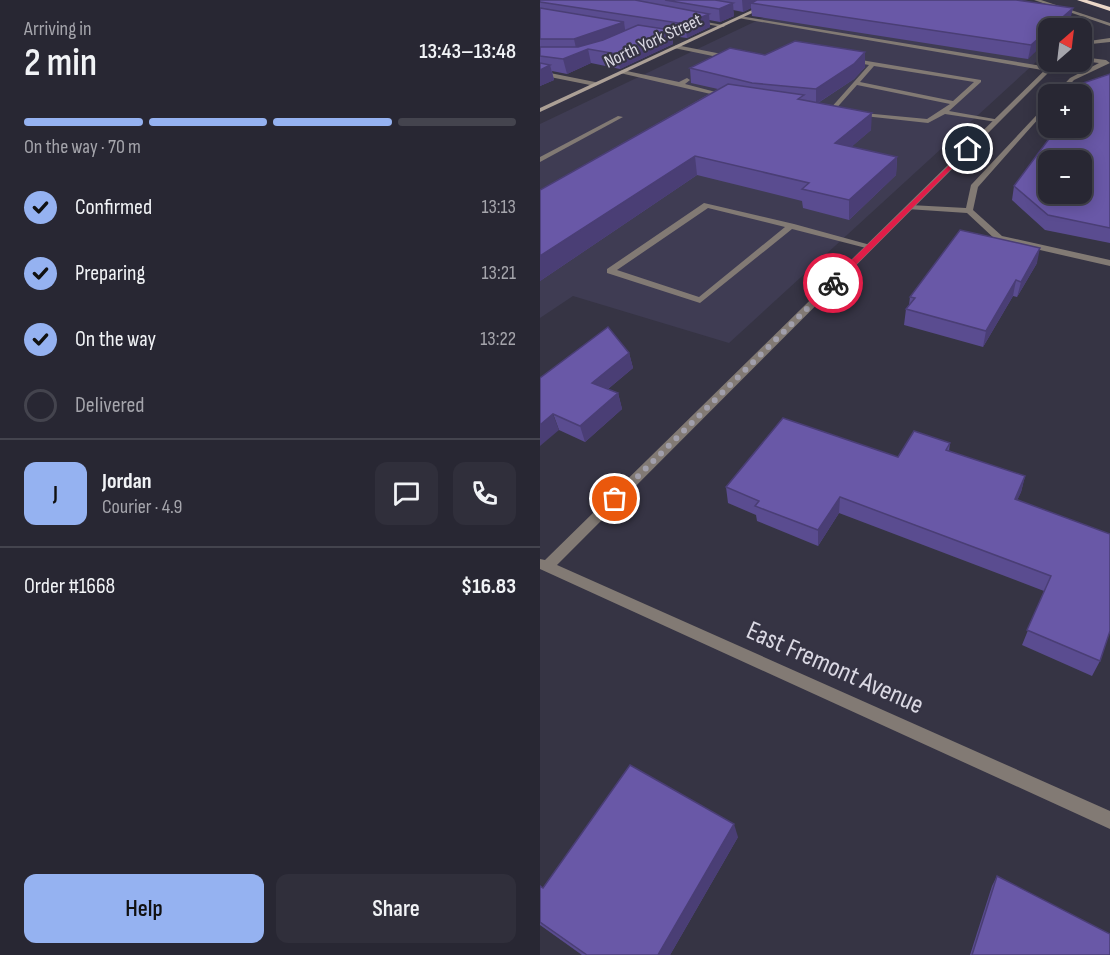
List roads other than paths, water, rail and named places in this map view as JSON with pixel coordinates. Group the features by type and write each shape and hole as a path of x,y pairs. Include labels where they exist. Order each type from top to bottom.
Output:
{"highway":[{"path":"1080,0 1110,9"}],"main road":[{"name":"North York Street","path":"540,110 622,72 675,44 686,42 723,26 774,0"}],"street":[{"path":"1036,0 1110,25"},
{"path":"734,13 1038,67"},
{"path":"690,20 723,26"},
{"path":"1092,43 1110,40"},
{"path":"675,44 739,60"},
{"path":"720,63 730,58"},
{"path":"820,110 928,121 944,112 979,81 839,58"},
{"path":"1092,61 1108,63"},
{"path":"1067,84 1072,79 1108,63"},
{"path":"831,111 873,64"},
{"path":"622,72 732,97"},
{"path":"544,565 1045,72"},
{"path":"540,73 596,84"},
{"path":"680,84 690,79"},
{"path":"856,83 955,103"},
{"path":"944,112 997,120"},
{"path":"969,211 974,187 1038,116"},
{"path":"540,160 620,117"},
{"path":"790,226 700,300 610,271 707,205 870,246"},
{"path":"910,207 969,211 999,238 1110,263"},
{"name":"East Fremont Avenue","path":"544,565 1110,820"}]}
